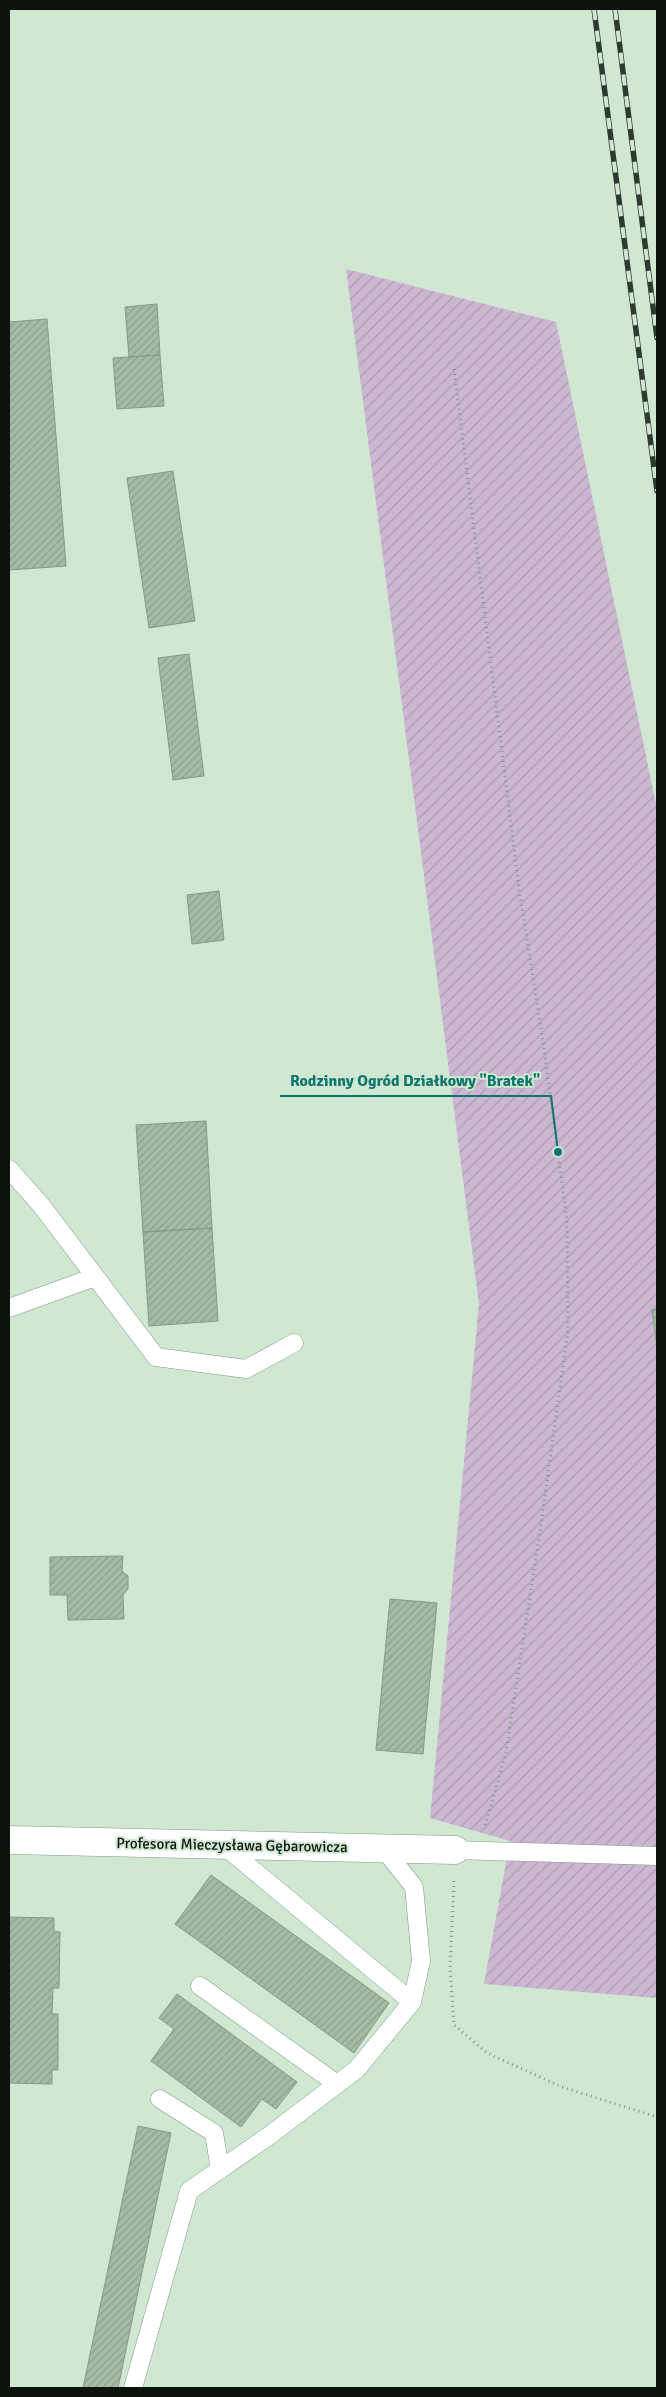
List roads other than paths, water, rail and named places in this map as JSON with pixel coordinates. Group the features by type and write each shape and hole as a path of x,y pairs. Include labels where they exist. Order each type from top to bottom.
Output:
{"street":[{"name":"Profesora Mieczysława Gębarowicza","path":"9,1840 466,1850"}],"lane":[{"path":"9,1169 41,1205 156,1357 246,1369 294,1343"},
{"path":"9,1308 95,1276"},
{"path":"222,1844 412,2002"},
{"path":"133,2388 189,2191 357,2069 412,2002 421,1960 414,1886 383,1848"},
{"path":"466,1850 657,1856"},
{"path":"200,1986 337,2084"},
{"path":"160,2099 214,2133 220,2170"}],"railway":[{"path":"594,9 657,491"},
{"path":"615,9 657,338"}],"place":[{"name":"Rodzinny Ogród Działkowy \"Bratek\"","path":"558,1152"}]}
